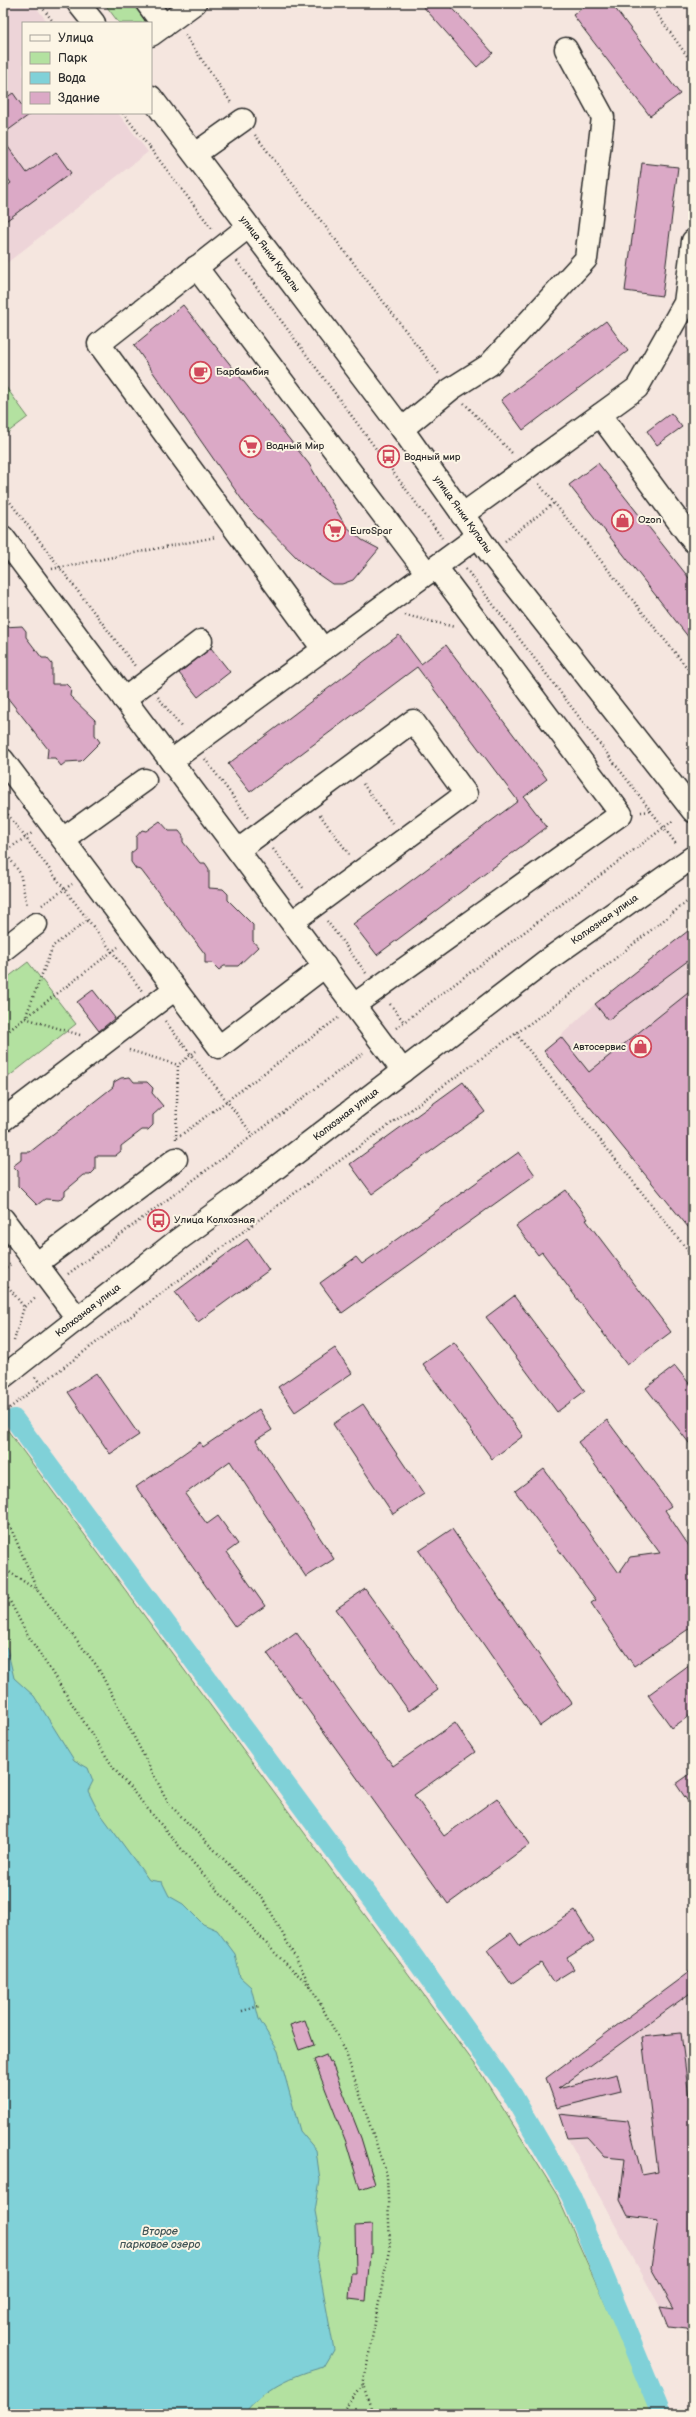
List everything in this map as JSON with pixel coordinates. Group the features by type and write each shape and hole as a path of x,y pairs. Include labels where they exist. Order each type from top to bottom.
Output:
{"street":[{"path":"78,3 93,22"},
{"path":"147,3 163,26 195,3"},
{"path":"402,429 451,389 490,365 586,259 603,117 566,48"},
{"name":"улица Янки Купалы","path":"152,98 402,429 462,515 691,809"},
{"path":"195,154 244,120"},
{"path":"248,227 99,344 323,649"},
{"path":"462,515 637,388 685,303 693,241"},
{"path":"196,268 431,570 486,634 621,814 354,1005"},
{"path":"600,415 693,541"},
{"path":"171,761 431,570 460,562 484,544"},
{"path":"7,550 30,573 403,1071"},
{"path":"124,699 201,641"},
{"path":"238,850 414,721 466,794 292,922"},
{"path":"3,760 10,782 49,820 219,1047 324,966"},
{"path":"63,840 145,780"},
{"name":"Колхозная улица","path":"10,1371 77,1318 546,961 693,856"},
{"path":"3,950 35,913"},
{"path":"3,1120 175,989"},
{"path":"36,1264 176,1149"},
{"path":"3,1219 77,1318"}],"path":[{"path":"39,3 53,22"},
{"path":"648,3 693,64"},
{"path":"163,26 244,120 451,389 527,468 693,675"},
{"path":"125,114 225,245 460,562 664,828"},
{"path":"460,562 484,544 554,503"},
{"path":"30,573 238,533"},
{"path":"378,609 522,642"},
{"path":"351,767 405,839"},
{"path":"307,799 361,871"},
{"path":"3,808 253,1135"},
{"path":"3,1280 24,1307 691,809"},
{"path":"49,820 4,852 20,873 35,913 64,889 88,872"},
{"path":"3,1413 35,1387 277,1206 565,998 693,897"},
{"path":"25,1018 53,946 88,920"},
{"path":"3,1035 135,935"},
{"path":"176,1149 226,1100 354,1005"},
{"path":"516,1034 693,1257"},
{"path":"175,1194 178,1065"},
{"path":"3,1510 38,1590 97,1666 169,1804 265,1900 345,2050 387,2176 390,2245 363,2385 340,2414"},
{"path":"3,1568 38,1590"},
{"path":"3,1588 27,1634 115,1770 210,1882 276,1954 312,1988"},
{"path":"242,2011 259,2006"},
{"path":"363,2385 373,2414"}],"shaded area":[{"path":"3,3 33,3 47,22 22,22 22,114 119,114 148,152 3,266"},
{"path":"693,927 693,1233 544,1051 595,1004"},
{"path":"693,1969 693,2330 668,2327 660,2307 567,2137 546,2078"}],"green space":[{"path":"104,3 135,3 145,16 144,22 118,22"},
{"path":"3,383 28,417 3,436"},
{"path":"28,962 76,1024 3,1081 3,981"},
{"path":"3,1424 477,2067 557,2195 649,2402 651,2414 3,2414"}],"water":[{"name":"Второе парковое озеро","path":"3,1644 7,1648 14,1678 34,1696 74,1760 88,1768 93,1781 88,1791 97,1809 149,1880 162,1882 169,1896 183,1904 203,1924 217,1930 235,1954 240,1977 251,1987 259,2019 278,2051 300,2131 316,2150 320,2180 315,2211 320,2238 317,2257 334,2350 324,2367 291,2378 280,2384 260,2397 244,2414 3,2414"}],"building":[{"path":"420,3 448,3 493,53 477,67"},
{"path":"589,3 611,3 680,94 650,116 573,15"},
{"path":"13,93 22,106 22,114 29,115 3,134 3,100"},
{"path":"3,140 27,173 56,152 71,173 3,223 3,189 11,183 3,172"},
{"path":"642,163 678,167 662,296 625,291"},
{"name":"Водный Мир","path":"183,305 309,464 345,525 362,540 379,549 353,580 342,584 332,584 302,563 247,507 134,345"},
{"path":"606,321 628,351 523,430 501,400"},
{"path":"671,413 682,427 657,445 647,431"},
{"path":"598,463 693,583 693,643 569,485"},
{"path":"22,626 26,631 26,637 42,658 47,658 52,664 52,684 66,684 71,689 70,696 95,720 95,735 100,742 81,761 66,762 61,766 55,758 47,758 48,749 3,692 3,627"},
{"path":"399,635 421,664 446,645 547,779 524,797 547,827 377,955 353,924 518,801 417,667 250,792 228,764"},
{"path":"211,648 230,672 198,697 179,673"},
{"path":"160,821 169,831 179,831 183,836 183,842 200,863 205,863 209,869 209,888 223,889 228,894 228,900 253,925 253,941 258,947 238,966 224,966 219,970 212,963 205,963 205,954 141,870 136,869 131,862 131,853 136,849 136,837 142,830 146,831"},
{"path":"693,927 693,957 608,1020 595,1004"},
{"path":"693,989 693,1233 544,1051 561,1037 589,1072"},
{"path":"93,990 115,1018 99,1031 77,1002"},
{"path":"130,1077 134,1082 147,1082 153,1088 152,1093 163,1106 153,1115 153,1125 148,1130 142,1130 121,1146 121,1151 115,1156 95,1156 95,1170 90,1175 84,1175 65,1191 65,1195 59,1200 45,1199 37,1205 18,1186 18,1171 13,1166 21,1160 21,1152 30,1152 113,1087 114,1082 121,1078"},
{"path":"463,1082 485,1112 372,1194 350,1164"},
{"path":"519,1152 535,1175 342,1313 320,1283 356,1257 362,1264"},
{"path":"566,1190 588,1219 586,1220 671,1332 627,1365 542,1252 538,1255 516,1226"},
{"path":"247,1239 269,1270 198,1322 175,1292"},
{"path":"514,1296 585,1391 557,1412 486,1317"},
{"path":"454,1342 523,1436 492,1459 423,1364"},
{"path":"335,1348 352,1373 295,1412 278,1387"},
{"path":"675,1366 693,1388 693,1448 646,1388"},
{"path":"96,1373 139,1435 110,1454 68,1392"},
{"path":"363,1404 424,1494 393,1514 333,1424"},
{"path":"259,1409 272,1430 256,1440 334,1559 306,1577 230,1461 185,1494 207,1524 218,1516 238,1544 227,1552 265,1606 235,1627 136,1487 200,1442 203,1447"},
{"path":"607,1420 671,1506 665,1510 693,1552 693,1626 634,1666 591,1603 596,1600 515,1491 544,1469 619,1573 630,1557 660,1553 578,1442"},
{"path":"452,1529 572,1703 540,1726 419,1551"},
{"path":"365,1589 438,1690 409,1711 336,1609"},
{"path":"296,1632 393,1766 455,1723 475,1752 414,1795 444,1836 497,1798 530,1844 448,1904 267,1653"},
{"path":"693,1662 693,1713 672,1728 648,1695"},
{"path":"693,1772 693,1809 676,1784"},
{"path":"575,1911 594,1941 567,1958 574,1969 553,1982 541,1963 511,1984 487,1950 511,1933 520,1946"},
{"path":"693,1969 693,1991 558,2089 617,2074 621,2092 557,2108 546,2078"},
{"path":"305,2020 314,2045 299,2050 290,2025"},
{"path":"681,2033 693,2129 693,2341 686,2329 668,2327 660,2307 674,2309 651,2268 658,2220 628,2216 620,2200 625,2159 605,2157 587,2137 567,2138 559,2114 628,2121 642,2175 658,2172 642,2037"},
{"path":"326,2055 329,2062 331,2061 361,2138 375,2184 360,2189 346,2142 314,2060"},
{"path":"372,2225 372,2254 370,2254 366,2301 349,2299 351,2273 356,2273 355,2226"}],"waterway":[{"path":"14,1419 411,1953 512,2094 571,2196 661,2414"}],"place":[{"name":"Барбамбия","path":"200,372"},
{"name":"Водный Мир","path":"250,446"},
{"name":"Водный мир","path":"388,457"},
{"name":"Ozon","path":"622,520"},
{"name":"EuroSpar","path":"335,531"},
{"name":"Автосервис","path":"641,1047"},
{"name":"Улица Колхозная","path":"158,1220"}]}
